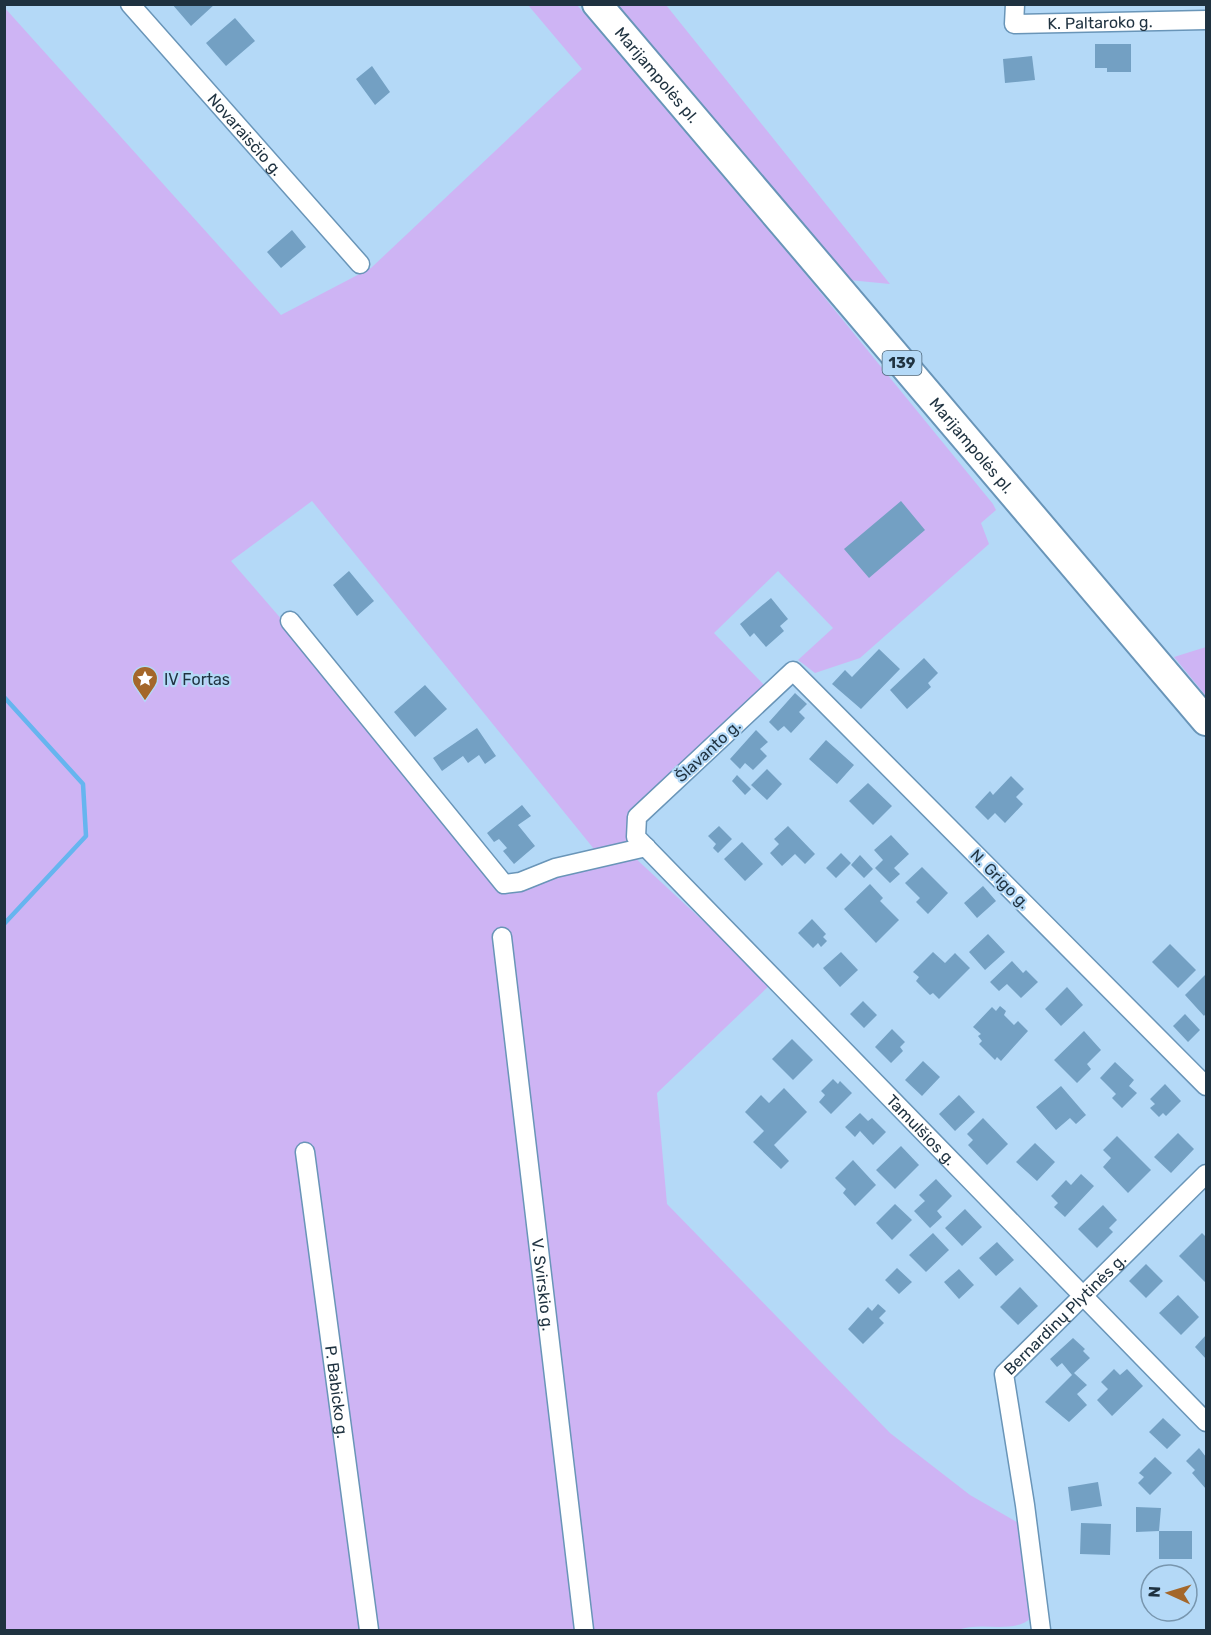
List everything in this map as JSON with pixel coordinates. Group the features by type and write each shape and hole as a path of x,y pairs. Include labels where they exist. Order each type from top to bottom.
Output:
{"main road":[{"name":"Marijampolės pl.","path":"597,4 1206,721"}],"street":[{"name":"Novaraisčio g.","path":"130,4 360,264"},
{"name":"K. Paltaroko g.","path":"1015,4 1014,24 1206,20"},
{"path":"290,621 504,884 520,882 555,868 641,842"},
{"name":"Šlavanto g.","path":"641,842 638,817 793,671"},
{"name":"N. Grigo g.","path":"793,671 1206,1086"},
{"name":"Tamulšios g.","path":"641,842 1206,1422"},
{"name":"V. Svirskio g.","path":"502,937 584,1630"},
{"name":"P. Babicko g.","path":"305,1152 369,1630"},
{"name":"Bernardinų Plytinės g.","path":"1041,1630 1025,1505 1004,1374 1206,1174"}],"shaded area":[{"path":"528,5 577,5 798,265 993,504 996,510 981,523 989,544 860,658 815,673 798,660 833,628 778,571 714,633 767,688 631,812 627,844 594,849 312,501 231,561 328,673 499,885 633,856 771,984 657,1093 667,1204 890,1433 970,1495 1020,1524 1032,1617 1025,1622 1007,1627 977,1627 958,1630 5,1630 4,7 281,315 371,268 582,69"},
{"path":"616,5 666,5 890,284 849,280"},
{"path":"1206,647 1206,696 1174,657"}],"building":[{"path":"172,4 215,4 191,26"},
{"path":"235,18 255,41 226,66 206,43"},
{"path":"1095,44 1131,44 1131,72 1107,72 1107,68 1095,68"},
{"path":"1032,56 1035,80 1005,83 1003,59"},
{"path":"372,66 390,92 375,105 356,79"},
{"path":"292,230 306,247 281,268 267,252"},
{"path":"901,501 925,530 869,578 844,549"},
{"path":"349,571 374,601 357,616 333,585"},
{"path":"771,598 788,619 780,626 784,631 766,647 754,633 750,637 740,624"},
{"path":"879,649 900,669 861,709 832,684 845,670 852,677"},
{"path":"924,658 938,673 928,683 931,687 907,709 890,690"},
{"path":"425,685 447,709 415,737 394,712"},
{"path":"795,693 807,704 799,712 805,718 791,733 784,726 778,731 769,722"},
{"path":"477,728 496,756 485,764 479,755 468,763 463,756 442,771 433,758"},
{"path":"756,730 768,742 760,749 767,756 753,770 745,763 740,769 730,759"},
{"path":"826,740 854,765 837,784 809,759"},
{"path":"767,769 782,784 767,800 751,785"},
{"path":"737,775 751,789 745,795 732,781"},
{"path":"1011,776 1024,789 1016,797 1023,804 1005,823 995,813 988,820 975,807 990,791 993,795"},
{"path":"868,783 892,806 873,825 849,801"},
{"path":"522,805 531,816 518,825 535,846 514,864 503,851 507,848 499,839 494,842 487,833"},
{"path":"719,826 732,839 718,853 713,848 716,844 708,836"},
{"path":"788,826 815,854 805,864 795,854 782,866 770,853 779,844 774,839"},
{"path":"891,835 909,854 894,868 900,874 890,883 875,868 883,860 874,850"},
{"path":"742,842 763,864 745,881 724,859"},
{"path":"841,853 851,863 836,878 826,868"},
{"path":"860,855 873,869 864,878 851,865"},
{"path":"922,867 948,893 928,914 916,902 920,898 905,883"},
{"path":"870,884 883,898 880,901 899,920 876,943 844,909"},
{"path":"983,886 996,901 977,918 964,903"},
{"path":"812,919 826,934 823,937 827,941 821,947 818,943 813,948 798,933"},
{"path":"988,934 1005,952 985,970 969,952"},
{"path":"1170,944 1196,970 1178,988 1152,962"},
{"path":"841,952 858,970 840,987 823,968"},
{"path":"933,952 945,963 955,953 970,968 939,999 933,993 930,995 916,981 919,977 913,972"},
{"path":"1012,961 1023,973 1026,970 1038,982 1021,998 1007,984 999,991 990,982"},
{"path":"1206,974 1206,1013 1204,1016 1185,995"},
{"path":"1067,987 1083,1005 1061,1026 1045,1009"},
{"path":"863,1001 877,1015 864,1028 850,1014"},
{"path":"1000,1006 1006,1011 1004,1015 1014,1025 1018,1021 1028,1031 1001,1061 997,1057 995,1060 979,1044 982,1041 978,1036 981,1034 973,1027 992,1007 996,1011"},
{"path":"1185,1014 1200,1030 1188,1042 1173,1026"},
{"path":"892,1029 905,1042 900,1047 903,1051 891,1063 875,1047"},
{"path":"1084,1031 1101,1050 1087,1064 1091,1069 1077,1083 1054,1060"},
{"path":"792,1039 813,1060 793,1080 772,1059"},
{"path":"923,1061 940,1077 922,1096 905,1080"},
{"path":"1115,1062 1134,1080 1129,1086 1137,1093 1122,1108 1112,1098 1116,1094 1100,1078"},
{"path":"833,1079 838,1084 840,1081 852,1093 831,1114 819,1102 825,1095 821,1091"},
{"path":"1165,1084 1181,1101 1166,1116 1163,1113 1159,1117 1150,1108 1155,1104 1150,1099"},
{"path":"1061,1086 1086,1115 1076,1124 1070,1118 1056,1130 1036,1107"},
{"path":"784,1088 807,1112 774,1145 789,1161 781,1169 753,1142 764,1131 745,1112 761,1095 769,1103"},
{"path":"959,1095 975,1112 955,1131 939,1114"},
{"path":"860,1113 868,1121 872,1118 886,1132 873,1145 860,1131 855,1137 845,1127"},
{"path":"983,1118 1008,1144 987,1165 968,1145 973,1140 967,1134"},
{"path":"1178,1133 1194,1149 1171,1173 1154,1157"},
{"path":"1117,1136 1151,1170 1128,1193 1103,1167 1111,1158 1103,1150"},
{"path":"1035,1143 1055,1162 1037,1181 1016,1162"},
{"path":"901,1146 919,1165 895,1189 876,1170"},
{"path":"853,1160 876,1185 855,1206 843,1193 846,1189 835,1178"},
{"path":"1081,1174 1094,1186 1065,1217 1054,1207 1058,1203 1051,1196 1066,1180 1071,1185"},
{"path":"936,1179 952,1196 937,1211 942,1217 930,1228 914,1211 925,1201 919,1195"},
{"path":"895,1204 912,1220 892,1240 876,1223"},
{"path":"1103,1205 1117,1220 1109,1228 1113,1232 1097,1248 1078,1229"},
{"path":"965,1209 982,1227 962,1246 945,1228"},
{"path":"933,1233 949,1250 926,1272 909,1255"},
{"path":"1202,1233 1206,1237 1206,1283 1179,1256"},
{"path":"997,1242 1014,1260 996,1276 979,1258"},
{"path":"1146,1264 1163,1281 1146,1298 1129,1281"},
{"path":"897,1268 912,1282 899,1294 885,1280"},
{"path":"959,1269 974,1285 959,1299 944,1282"},
{"path":"1020,1287 1038,1306 1018,1325 1000,1307"},
{"path":"1178,1295 1199,1317 1181,1335 1159,1313"},
{"path":"878,1304 886,1311 879,1318 884,1323 863,1344 848,1329 868,1307 872,1311"},
{"path":"1206,1335 1206,1359 1195,1347"},
{"path":"1073,1338 1085,1349 1083,1351 1090,1358 1074,1373 1087,1385 1077,1394 1087,1405 1069,1422 1045,1402 1072,1375 1062,1363 1057,1367 1050,1359"},
{"path":"1114,1369 1120,1375 1127,1369 1143,1386 1112,1416 1097,1400 1108,1389 1101,1382"},
{"path":"1163,1418 1181,1435 1167,1449 1149,1432"},
{"path":"1199,1448 1206,1457 1206,1489 1192,1473 1195,1470 1186,1461"},
{"path":"1155,1457 1172,1473 1150,1495 1138,1483 1144,1477 1139,1473"},
{"path":"1098,1482 1102,1506 1071,1511 1068,1487"},
{"path":"1136,1507 1161,1508 1159,1531 1136,1532"},
{"path":"1081,1523 1111,1524 1110,1555 1080,1554"},
{"path":"1159,1531 1192,1531 1192,1559 1159,1559"}],"waterway":[{"path":"4,697 83,784 86,836 4,924"}],"place":[{"name":"IV Fortas","path":"145,702"}]}
